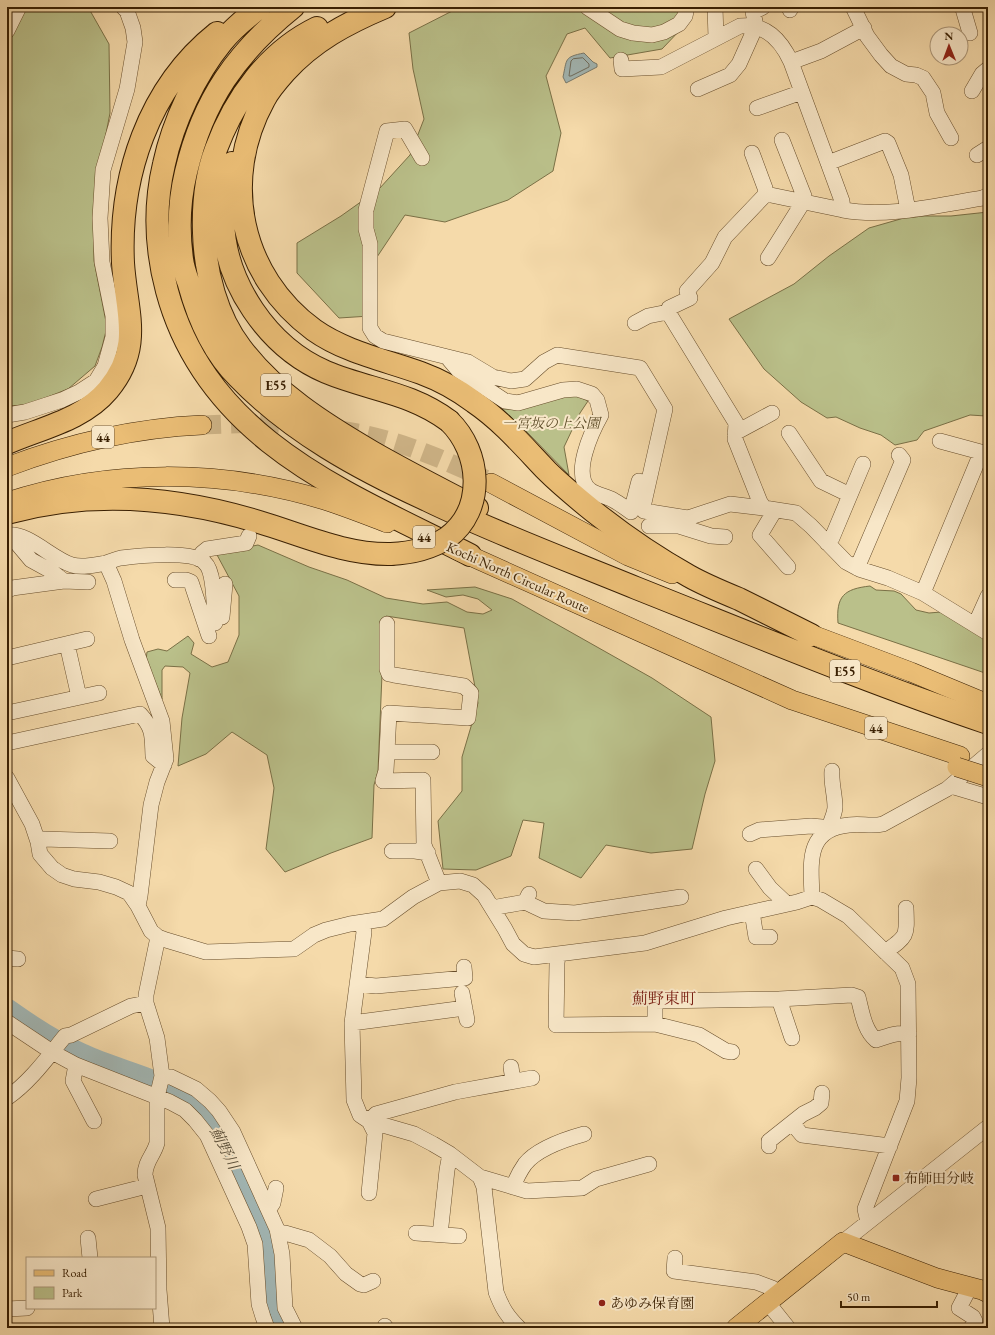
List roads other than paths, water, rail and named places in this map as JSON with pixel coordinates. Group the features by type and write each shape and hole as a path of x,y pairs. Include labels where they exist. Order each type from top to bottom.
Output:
{"highway":[{"path":"7,443 80,413 107,391 118,377 125,363 130,347 131,331 123,264 122,237 124,212 128,184 141,137 163,94 176,75 193,55 210,39 256,7"},
{"path":"260,7 238,25 222,41 208,62 184,106 167,150 161,174 157,226 163,277 176,318 194,357 208,380 225,401 265,440 291,459 340,489 470,555"},
{"name":"E55","path":"293,7 274,22 255,41 220,84 203,117 191,149 183,185 179,220 182,262 194,303 211,341 236,375 272,409 317,442 381,479 475,523 838,669 988,723"},
{"name":"E55","path":"380,7 330,22 309,32 286,48 266,66 248,87 234,109 223,131 214,153 208,175 204,222 204,248 208,273 215,299 226,322 240,347 259,369 282,391 310,413 348,438 413,475 484,512 704,615"},
{"path":"7,513 34,500 56,503 103,499 136,499 177,503 231,514 346,549 375,555 407,554 421,550 435,545 448,537 457,528 471,505 475,479 466,441 459,430 450,421 424,404 326,372 290,351 263,323 241,290 229,257 225,239 223,220 227,180 241,141 264,99 296,60 316,43 362,17 385,7"},
{"path":"264,99 247,143 242,166 242,208 245,227 259,267 270,286 298,317 316,331 337,343 360,353 423,374 458,391 492,415 570,492 621,532 690,577 770,614 811,635"}],"main road":[{"name":"44","path":"7,467 56,450 117,434 155,428 202,425"},
{"name":"Kochi North Circular Route","path":"7,502 34,500 71,485 138,477 183,476 232,480 282,489 324,500 470,555 792,700 959,762 988,766"},
{"path":"491,482 628,556 811,635 911,672 988,704"},
{"path":"911,672 965,684 988,692"},
{"path":"959,762 988,777"},
{"path":"736,1328 843,1242 937,1278 988,1293"}],"street":[{"path":"7,31 19,7"},
{"path":"7,415 25,412 68,398 96,381 105,366 113,337 113,316 102,262 100,218 103,170 127,89 135,42 134,28 127,11 123,7"},
{"path":"587,7 620,29 633,33 652,35 664,32 679,24 685,16 687,7"},
{"path":"716,7 716,38"},
{"path":"698,89 730,75 739,64 756,26 753,12 763,7"},
{"path":"853,7 867,36 890,66 906,74 916,75 923,78 933,93 937,113 951,138"},
{"path":"962,8 970,33"},
{"path":"621,60 622,69 661,67 740,26 751,24 766,30 786,50 842,202 843,210"},
{"path":"791,62 821,51 864,28"},
{"path":"972,91 982,74 988,69"},
{"path":"757,108 802,92"},
{"path":"422,158 405,129 387,131 366,210 366,229 370,244 370,328 375,336 383,341 468,362 493,377 511,381 525,379 544,362 557,354 640,368 665,409 643,507 644,512 680,522 711,536 725,537"},
{"path":"768,258 803,201 804,196 782,140"},
{"path":"828,163 886,141 901,175 908,210"},
{"path":"752,153 766,194"},
{"path":"766,194 843,210 879,212 908,210 982,198 988,195"},
{"path":"635,323 648,316 668,312 669,308 690,298 687,291 712,263 725,237 766,194"},
{"path":"668,312 736,423 735,439 760,502 770,509"},
{"path":"447,357 458,370 505,401 518,403 563,390 577,389 592,394 597,400 601,415 591,434 587,447 583,474 586,484 590,490 613,500 631,512 639,481"},
{"path":"735,433 772,413"},
{"path":"789,433 821,481 850,495"},
{"path":"923,593 966,475 985,453 940,440"},
{"path":"857,568 903,460 900,456"},
{"path":"827,543 832,538 863,464"},
{"path":"649,526 680,522 730,504 796,513 811,526 846,562 857,568 888,578 923,593 988,633"},
{"path":"770,509 760,535 788,567"},
{"path":"8,535 21,537 61,561 73,565 87,566 119,559 190,555 206,563 213,581 210,628"},
{"path":"8,535 31,560 51,571 64,581"},
{"path":"198,559 207,549 246,543 249,536"},
{"path":"106,563 114,581 132,640 162,721 166,759 157,782 151,805 138,906"},
{"path":"175,580 186,580 191,582 210,628"},
{"path":"7,591 12,588 64,581 88,582"},
{"path":"210,628 222,621 225,584"},
{"path":"975,625 988,596"},
{"path":"387,624 386,669 389,674 464,686 471,693 468,718 389,713 386,770 383,781 423,780 424,845 439,883"},
{"path":"7,658 87,639"},
{"path":"67,644 80,697"},
{"path":"7,713 99,693"},
{"path":"7,743 140,714 148,723 152,736 153,756 164,765"},
{"path":"387,752 432,752"},
{"path":"812,897 812,852 822,836 829,829 851,824 874,826 883,824 947,789 988,754"},
{"path":"829,829 830,822 836,809 831,778 832,771"},
{"path":"7,778 32,824 40,854 52,868 62,876 99,882 116,887 128,893 138,906 151,931 158,937 206,952 294,949 314,935 326,930 350,924 383,919 413,897 439,883 460,882 473,885 484,896 513,944 524,954 534,957 645,943 726,918 812,897 821,900 848,916 902,968 908,984 909,1078 907,1101 865,1209 868,1222"},
{"path":"950,786 988,797"},
{"path":"750,834 759,830 811,826 829,829"},
{"path":"38,842 43,839 110,841"},
{"path":"392,851 415,851 428,853"},
{"path":"756,869 770,888 788,904"},
{"path":"492,908 527,898 544,910 574,913 681,897"},
{"path":"885,952 901,940 907,930 906,908"},
{"path":"752,912 756,937 770,936"},
{"path":"362,923 364,932 352,1022 354,1100 360,1115 369,1121 414,1134 450,1154 480,1177 527,1191 582,1188 596,1179 649,1164"},
{"path":"158,937 146,995 146,1003 157,1038 162,1076 157,1097 157,1143 145,1169 147,1186 158,1228 157,1290 162,1328"},
{"path":"558,954 556,1025 655,1024 699,1035 726,1051 732,1052"},
{"path":"357,984 376,986 465,978 464,967"},
{"path":"655,1024 655,1001 852,995 858,997 866,1028 870,1035 876,1040 894,1033 901,1032 909,1034"},
{"path":"779,998 792,1038"},
{"path":"7,1098 28,1081 65,1036 71,1035 131,1006 146,1003"},
{"path":"352,1022 464,1007"},
{"path":"7,1022 52,1052 76,1065 157,1097 185,1110 195,1120 207,1135 249,1227 255,1244 259,1304 262,1317 267,1328"},
{"path":"76,1065 73,1081 94,1121"},
{"path":"369,1121 376,1114 512,1074 532,1078"},
{"path":"162,1076 171,1077 196,1089 219,1111 233,1132 269,1209 278,1234 282,1254 285,1308 295,1328"},
{"path":"769,1146 769,1141 803,1114 821,1103 822,1093"},
{"path":"369,1121 375,1133 369,1193"},
{"path":"792,1123 802,1135 890,1146"},
{"path":"843,1242 988,1127"},
{"path":"513,1187 525,1164 537,1154 574,1133"},
{"path":"440,1235 450,1154"},
{"path":"480,1177 484,1187 496,1292 501,1307 506,1315 519,1328"},
{"path":"96,1199 147,1186"},
{"path":"269,1209 273,1203 276,1188"},
{"path":"416,1233 459,1236"},
{"path":"278,1234 290,1235 309,1240 330,1256 346,1274 360,1284 372,1281"},
{"path":"88,1238 90,1257"},
{"path":"675,1258 674,1271 756,1282 772,1288 773,1298 788,1328"},
{"path":"970,1287 960,1308 975,1320 971,1328"},
{"path":"7,1309 26,1308"}],"water":[{"path":"584,53 597,64 597,67 566,83 563,77 566,63 573,56"}],"waterway":[{"name":"薊野川","path":"7,1010 25,1023 72,1050 96,1061 158,1083 186,1097 207,1115 222,1138 265,1231 270,1259 272,1299 277,1319 282,1328"}],"tunnel":[{"path":"202,425 257,423 298,425"},
{"path":"339,430 358,433 414,449 485,479"}],"place":[{"name":"布師田分岐","path":"896,1178"},
{"name":"あゆみ保育園","path":"602,1303"}],"district":[{"name":"薊野東町","path":"664,998"}],"park label":[{"name":"一宮坂の上公園","path":"551,423"}]}
